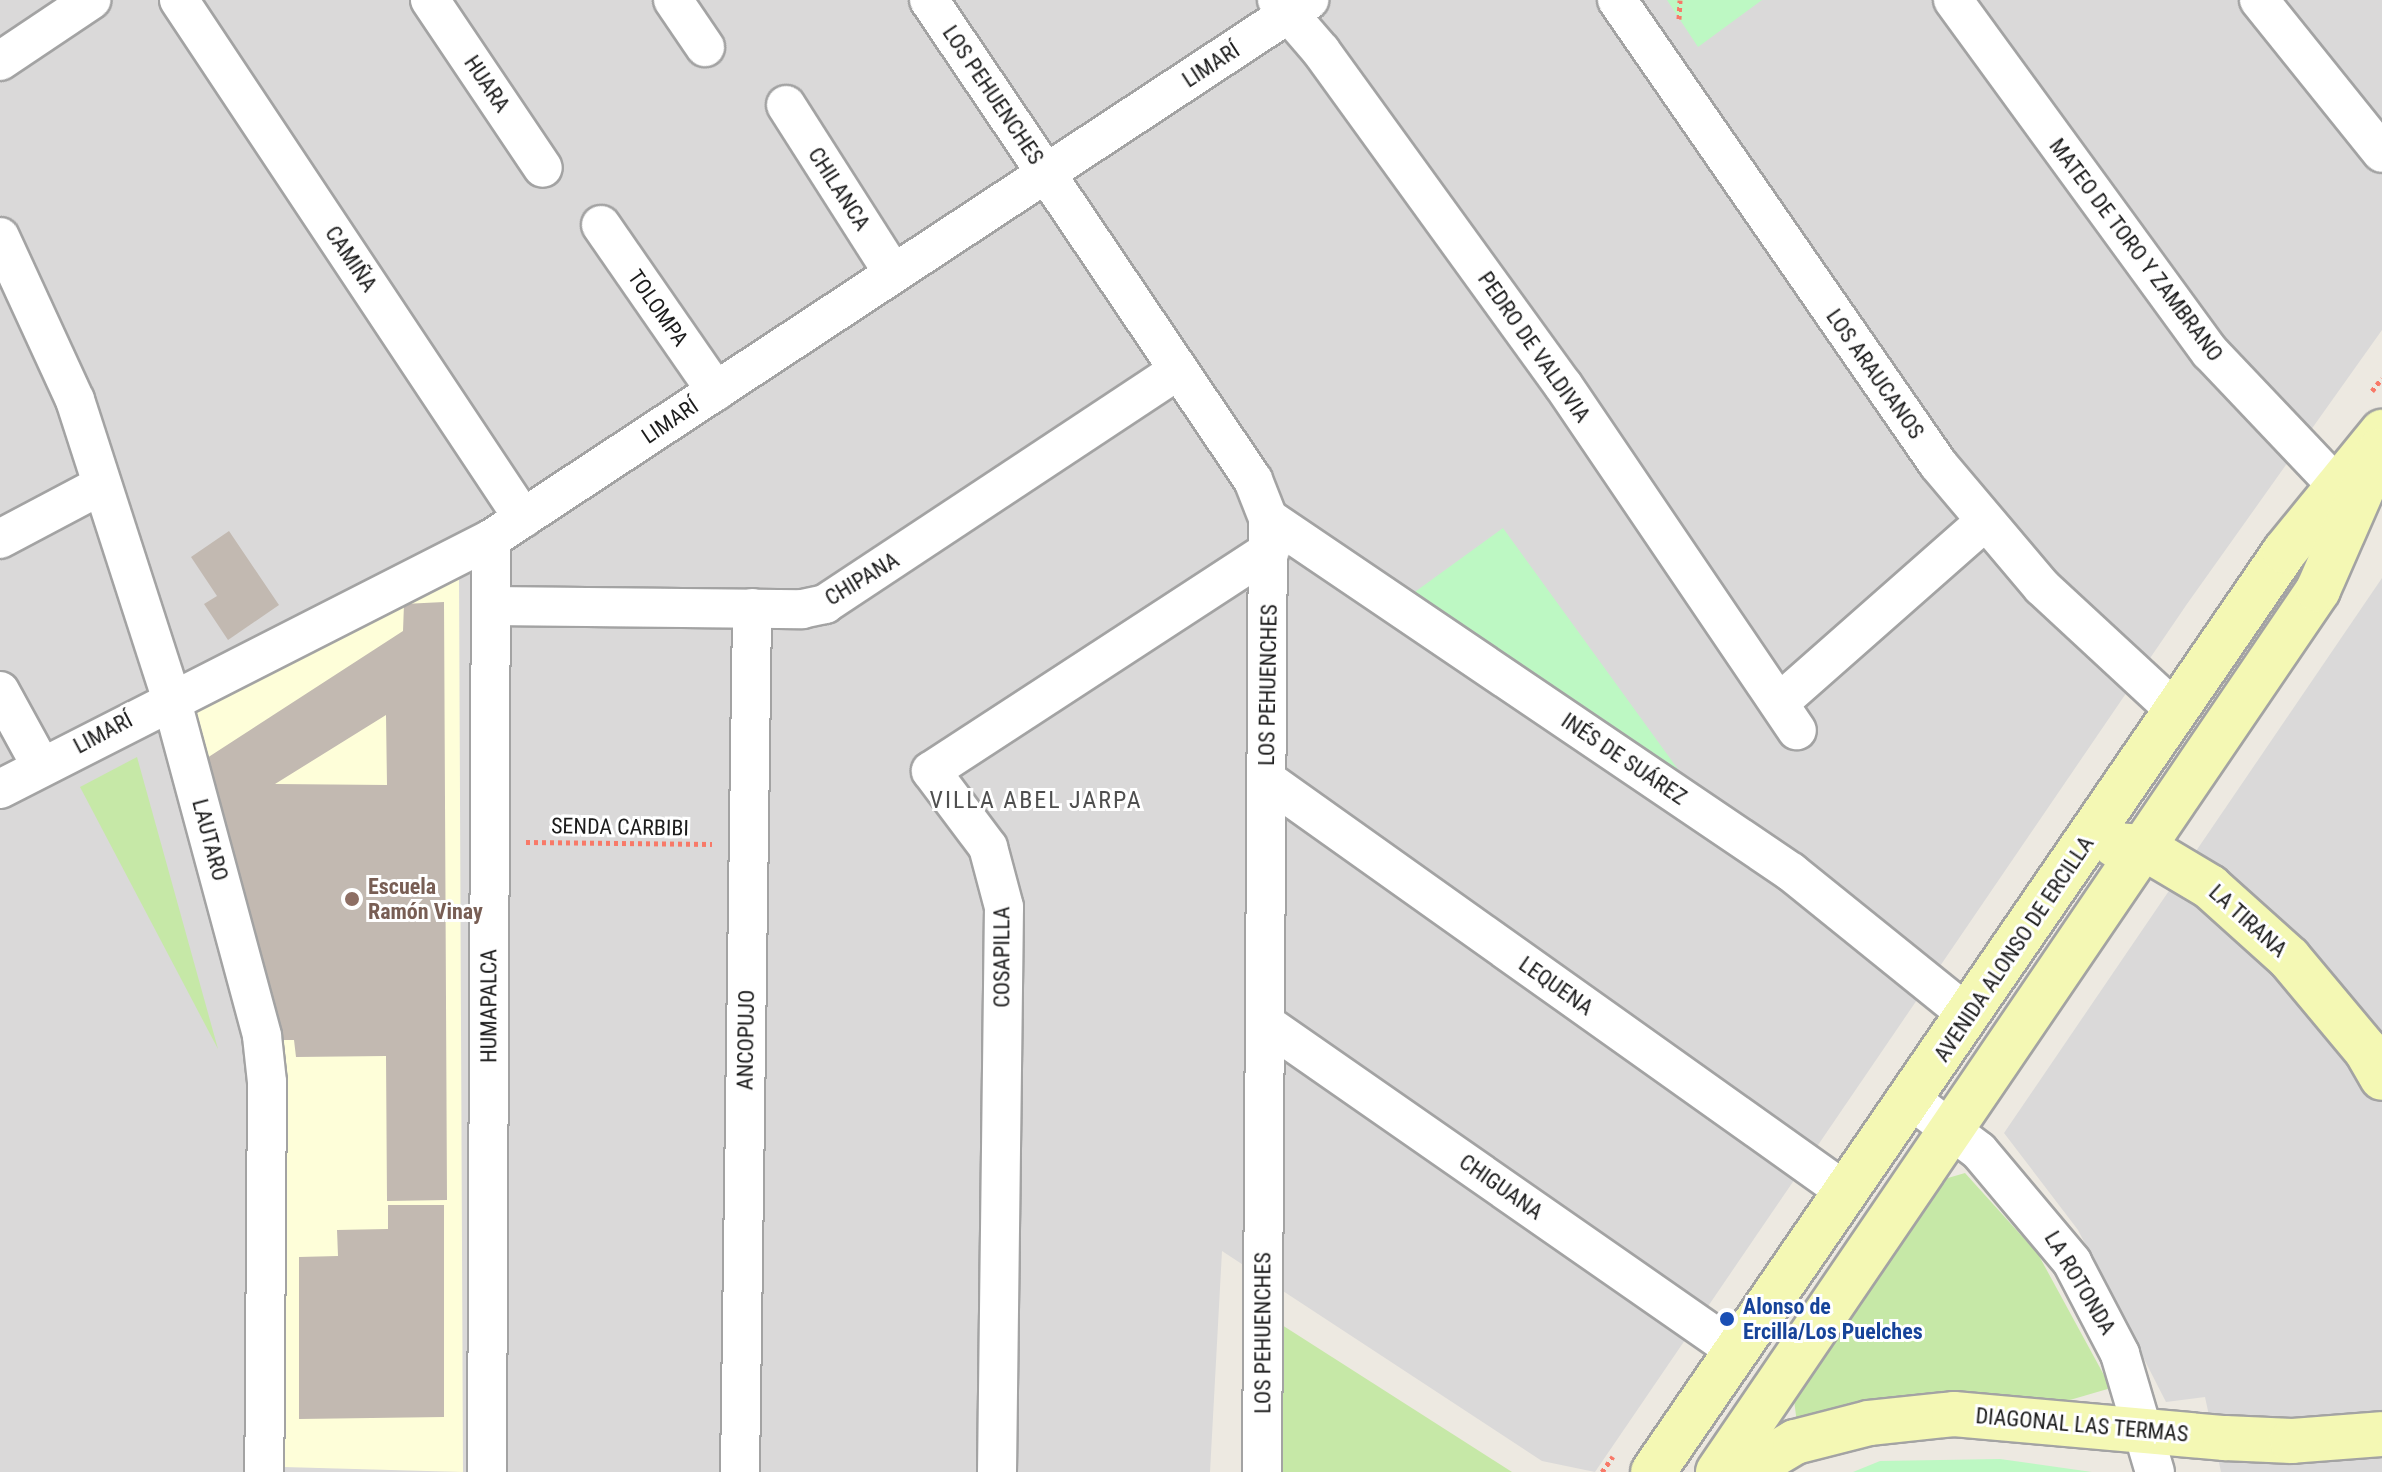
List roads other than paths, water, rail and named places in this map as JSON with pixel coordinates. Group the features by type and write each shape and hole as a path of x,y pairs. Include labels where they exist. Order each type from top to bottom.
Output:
{"main road":[{"name":"AVENIDA ALONSO DE ERCILLA","path":"1653,1472 2285,551 2382,432"},
{"path":"1718,1472 2318,590 2382,445"},
{"path":"2071,866 2102,849 2124,843 2143,847"},
{"name":"LA TIRANA","path":"2143,847 2210,887 2256,928 2306,976 2377,1058"},
{"name":"DIAGONAL LAS TERMAS","path":"1745,1472 1795,1442 1869,1423 1954,1414 2292,1441 2382,1434"}],"street":[{"path":"0,61 91,0"},
{"name":"CAMIÑA","path":"179,0 523,518"},
{"name":"HUARA","path":"430,0 543,168"},
{"path":"673,0 705,47"},
{"name":"LOS PEHUENCHES","path":"929,0 1253,480 1269,534 1262,1472"},
{"name":"LOS ARAUCANOS","path":"1617,0 1894,404 1984,522 2042,587 2176,711"},
{"name":"MATEO DE TORO Y ZAMBRANO","path":"1953,0 2210,352 2336,485"},
{"path":"2259,0 2382,153"},
{"name":"LIMARÍ","path":"0,789 171,698 336,621 491,539 1045,173 1292,5"},
{"name":"PEDRO DE VALDIVIA","path":"1292,5 1563,385 1788,716 1984,522"},
{"name":"CHILANCA","path":"786,105 893,273"},
{"name":"TOLOMPA","path":"601,225 716,391"},
{"name":"LAUTARO","path":"5,260 70,388 171,698 262,1036 267,1082 264,1472"},
{"name":"CHIPANA","path":"491,606 802,609 834,599 1178,370"},
{"path":"0,539 102,485"},
{"name":"INÉS DE SUÁREZ","path":"1269,534 1791,872 1968,1015"},
{"name":"COSAPILLA","path":"997,1472 1004,907 988,847 931,771 1269,534"},
{"name":"HUMAPALCA","path":"487,1472 491,539"},
{"name":"ANCOPUJO","path":"740,1472 752,608"},
{"path":"0,691 41,766"},
{"name":"LEQUENA","path":"1267,780 1846,1192"},
{"name":"CHIGUANA","path":"1265,1023 1736,1351"},
{"name":"LA ROTONDA","path":"1910,1099 1952,1129 2013,1186 2072,1262 2120,1354 2155,1472"}],"place":[{"name":"Escuela Ramón Vinay","path":"352,899"},
{"name":"Alonso de Ercilla/Los Puelches","path":"1727,1319"}],"district":[{"name":"VILLA ABEL JARPA","path":"1036,801"}]}
